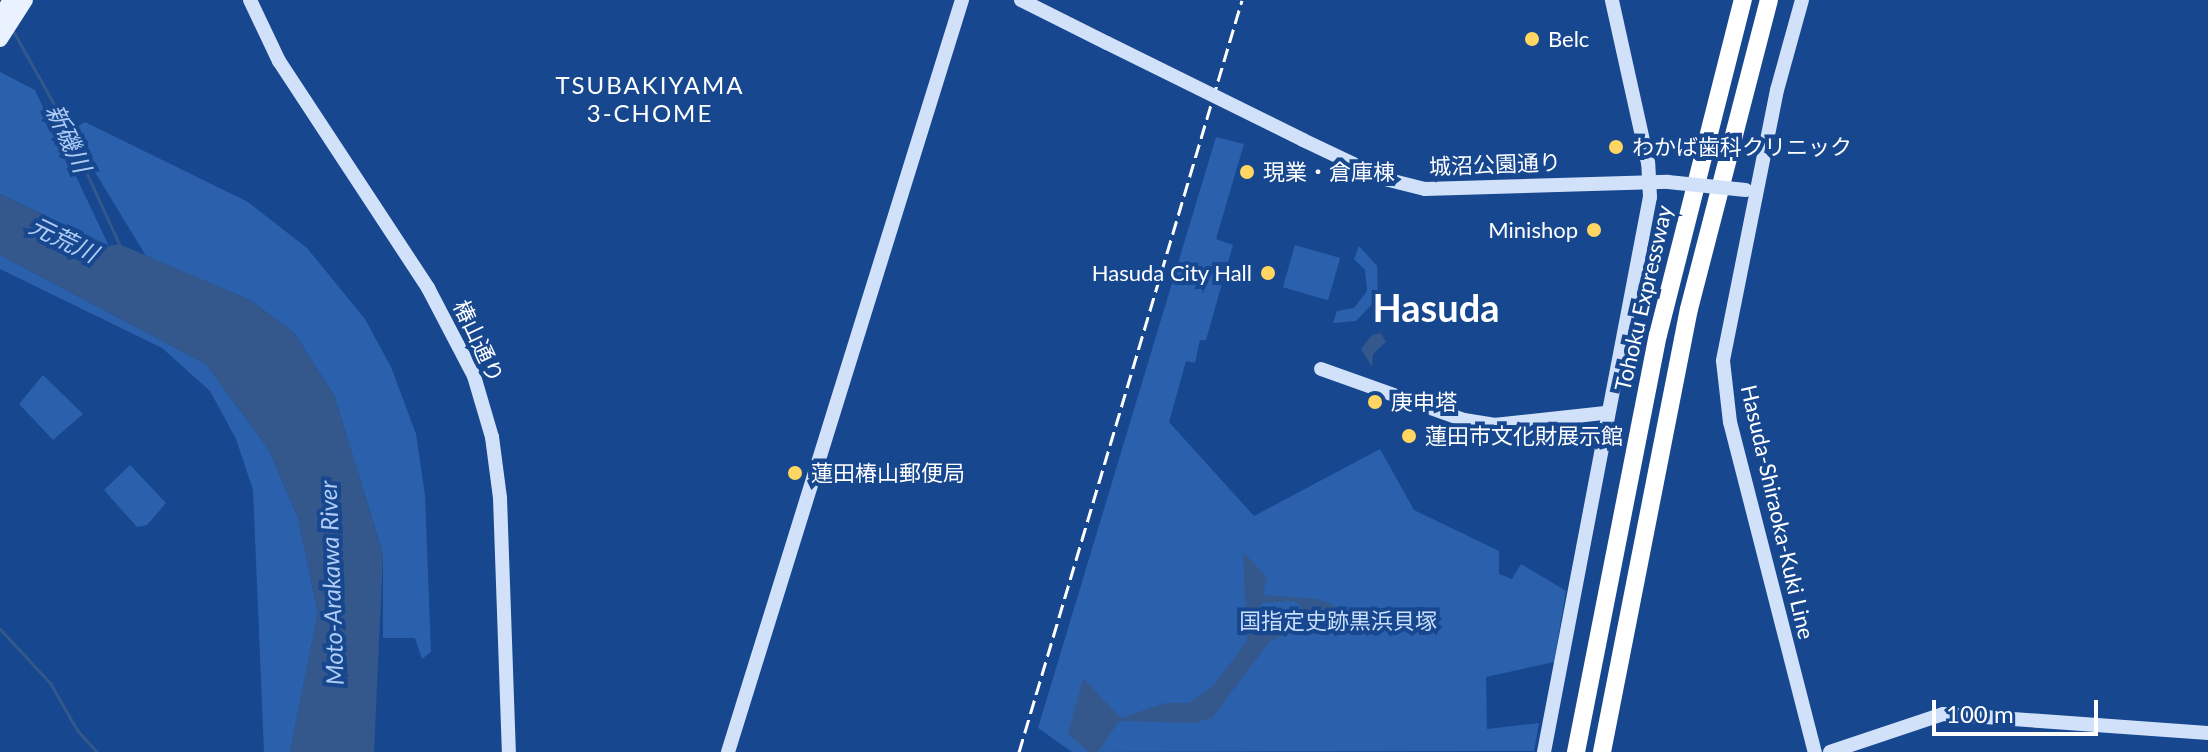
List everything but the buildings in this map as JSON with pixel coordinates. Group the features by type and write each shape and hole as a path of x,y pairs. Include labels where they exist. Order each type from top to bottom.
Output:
{"highway":[{"name":"Tohoku Expressway","path":"1576,752 1658,335 1743,0"},
{"path":"1602,752 1680,348 1769,0"}],"main road":[{"path":"0,18 11,0"},
{"path":"0,39 25,0"}],"street":[{"name":"椿山通り","path":"250,0 279,61 428,288 474,376 492,437 500,498 509,752"},
{"path":"728,752 962,0"},
{"name":"城沼公園通り","path":"1021,0 1385,179 1425,189 1650,180 1753,191"},
{"path":"1544,752 1605,413 1648,213 1650,180 1612,0"},
{"name":"Hasuda-Shiraoka-Kuki Line","path":"1802,0 1753,191 1726,326 1725,391 1815,752"},
{"path":"1321,369 1464,420 1494,425 1605,413"},
{"path":"1830,752 1943,714 2208,733"}],"green space":[{"path":"0,72 35,90 109,246 0,194"},
{"path":"85,122 248,202 307,248 365,319 391,367 416,434 425,495 431,652 422,659 415,638 383,638 383,554 334,395 294,333 250,300 146,256 70,131"},
{"name":"国指定史跡黒浜貝塚","path":"1216,137 1244,144 1216,239 1233,245 1206,340 1200,340 1195,363 1186,361 1169,422 1254,516 1380,449 1414,510 1499,551 1499,574 1512,579 1521,564 1566,591 1554,662 1486,677 1487,729 1539,723 1534,751 1072,752 1038,728"},
{"path":"1295,245 1340,258 1328,300 1283,287"},
{"path":"1359,246 1377,266 1378,298 1356,321 1333,323 1337,311 1354,308 1367,291 1365,270 1354,259"},
{"path":"0,255 206,364 269,450 298,518 318,613 290,752 264,752 253,490 236,439 210,391 162,348 0,269"},
{"path":"43,375 83,414 53,440 19,404"},
{"path":"130,465 166,503 147,525 137,527 104,490"}],"water":[{"path":"0,194 109,246 119,244 250,300 294,333 334,395 383,554 374,752 290,752 318,613 298,518 269,450 206,364 0,255"},
{"path":"1381,333 1386,342 1373,354 1372,367 1361,349 1372,335"},
{"path":"1243,552 1267,577 1263,595 1317,599 1334,605 1336,614 1270,641 1212,718 1195,723 1119,721 1098,752 1089,752 1068,734 1083,678 1121,718 1165,703 1189,703 1212,687 1247,641","holes":["1294,601 1301,606 1296,619 1275,629 1255,625 1252,618 1262,603"]}],"waterway":[{"name":"新磯川","path":"13,31 60,115 120,246"},
{"path":"0,629 50,683 77,730 97,752"}],"railway":[{"path":"1019,752 1242,0"}],"place":[{"name":"Belc","path":"1532,39"},
{"name":"わかば歯科クリニック","path":"1616,147"},
{"name":"現業・倉庫棟","path":"1247,172"},
{"name":"Minishop","path":"1594,230"},
{"name":"Hasuda City Hall","path":"1268,273"},
{"name":"庚申塔","path":"1375,402"},
{"name":"蓮田市文化財展示館","path":"1409,436"},
{"name":"蓮田椿山郵便局","path":"795,473"}],"district":[{"name":"TSUBAKIYAMA 3-CHOME","path":"650,99"},
{"name":"Hasuda","path":"1436,308"}],"water label":[{"name":"元荒川","path":"64,239"},
{"name":"Moto-Arakawa River","path":"331,583"}]}
